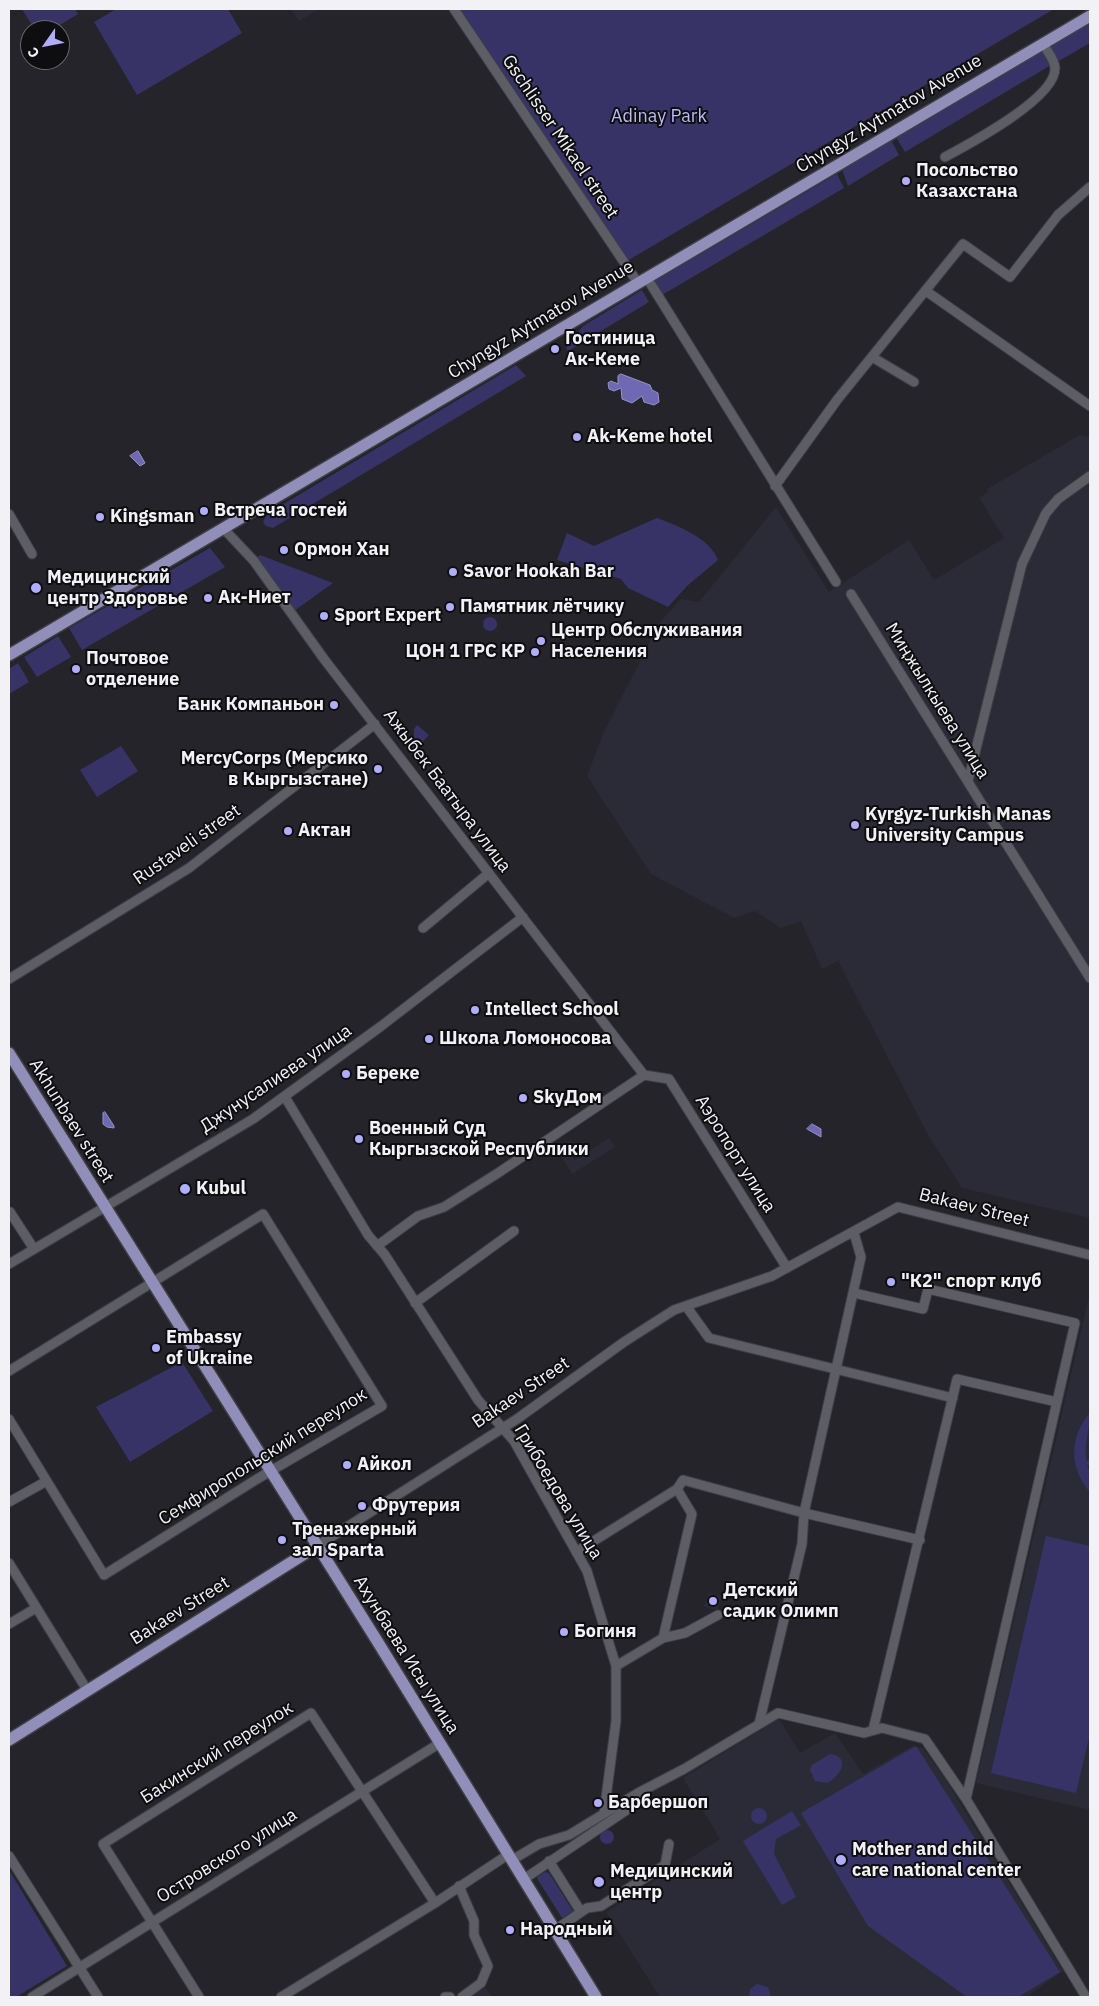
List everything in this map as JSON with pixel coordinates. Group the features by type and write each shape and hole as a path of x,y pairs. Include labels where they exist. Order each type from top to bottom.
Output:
{"main road":[{"name":"Chyngyz Aytmatov Avenue","path":"9,655 1090,16"},
{"name":"Akhunbaev street","path":"9,1053 104,1206"},
{"name":"Ахунбаева Исы улица","path":"104,1206 271,1471 596,1997"},
{"name":"Bakaev Street","path":"9,1740 317,1546"}],"street":[{"name":"Gschlisser Mikael street","path":"454,9 643,280 836,582"},
{"path":"945,157 999,127 1041,94 1056,70 1043,44"},
{"path":"775,486 813,432 963,244 1010,277 1058,214 1090,188"},
{"path":"926,292 1090,406"},
{"path":"872,357 914,382"},
{"path":"968,781 1022,564 1046,513 1058,499 1090,476"},
{"path":"9,514 32,554"},
{"name":"Ажыбек Баатыра улица","path":"223,528 254,561 324,659 644,1075"},
{"name":"Миңжылкыева улица","path":"851,594 1090,978"},
{"name":"Rustaveli street","path":"9,978 189,868 375,724"},
{"path":"423,928 488,873"},
{"name":"Джунусалиева улица","path":"9,1264 253,1119 285,1097 523,917"},
{"path":"377,1246 418,1216 444,1207 490,1178 644,1075"},
{"name":"Аэропорт улица","path":"644,1075 669,1079 787,1268"},
{"name":"Грибоедова улица","path":"285,1097 368,1235 478,1400 514,1442 587,1571 616,1666 616,1721 604,1813"},
{"name":"Bakaev Street","path":"317,1546 502,1428 624,1342 674,1310 772,1276 854,1233 898,1207 1090,1255"},
{"path":"10,1212 34,1249"},
{"name":"Семфиропольский переулок","path":"9,1371 263,1214 382,1406 271,1471 104,1575 9,1419"},
{"path":"415,1303 514,1231"},
{"path":"759,1724 802,1544 804,1513 854,1294 861,1256 854,1233"},
{"path":"854,1294 923,1309 928,1289 1075,1323 966,1799"},
{"path":"686,1306 709,1338 953,1398"},
{"path":"873,1730 957,1379 1056,1402"},
{"path":"576,1552 677,1489 683,1480 804,1513 920,1540"},
{"path":"9,1502 46,1482"},
{"path":"663,1638 692,1514 677,1489"},
{"path":"9,1563 87,1690"},
{"path":"9,1624 36,1608"},
{"path":"616,1666 663,1638 684,1633 718,1615"},
{"name":"Бакинский переулок","path":"152,1922 103,1844 310,1713 435,1903"},
{"path":"282,1997 435,1903 459,1886 511,1857 539,1844 569,1835 778,1713 864,1733 882,1728 925,1738 966,1799 1086,1997"},
{"name":"Островского улица","path":"32,1997 440,1743"},
{"path":"524,1879 640,1801"},
{"path":"555,1930 588,1908 601,1906 665,1864 669,1844"},
{"path":"9,1856 98,1997"},
{"path":"549,1861 581,1912"},
{"path":"459,1886 474,1921 474,1935 488,1966 481,1983 462,1997"},
{"path":"152,1922 199,1997"}],"shaded area":[{"path":"291,9 319,9 299,21"},
{"path":"621,374 650,385 652,390 658,393 659,402 654,405 644,402 642,396 632,403 622,399 621,388 614,391 609,389 608,383 611,381 618,384 618,376"},
{"name":"Kyrgyz-Turkish Manas University Campus","path":"1080,435 1090,438 1090,1218 962,1188 928,1135 838,961 822,969 801,921 781,928 755,911 734,918 651,874 587,776 603,734 660,622 681,599 699,602 776,507 829,592 909,540 934,580 1004,538 979,498 988,492 987,489"},
{"path":"138,451 145,463 140,466 130,456"},
{"path":"105,1112 114,1128 103,1124 103,1113"},
{"path":"812,1124 821,1129 821,1137 807,1129"},
{"path":"609,1138 615,1147 572,1174 557,1149 570,1141 575,1148 569,1152 575,1160"},
{"path":"1090,1293 1090,1810 976,1783"},
{"name":"Детский садик Олимп","path":"709,1593 722,1597 717,1610 704,1606"},
{"name":"Mother and child care national center","path":"779,1719 800,1753 835,1733 863,1774 912,1746 923,1748 946,1780 1063,1971 1026,1997 660,1997 606,1912 720,1839 683,1778"},
{"path":"486,1988 492,1997 468,1997"}],"green space":[{"path":"22,9 75,9 78,14 68,20 29,20"},
{"path":"116,9 228,9 242,33 137,95 94,22"},
{"name":"Adinay Park","path":"456,9 1054,9 627,261"},
{"path":"1090,21 1090,43 1057,62 1048,45"},
{"path":"1042,51 1051,65 905,152 896,137"},
{"path":"891,140 899,155 848,186 842,169"},
{"path":"837,174 844,188 662,295 655,281"},
{"path":"642,290 649,302 568,351 566,348 583,326"},
{"path":"516,365 526,376 273,528 266,526 263,522 267,514"},
{"path":"657,518 701,539 714,552 718,560 687,586 668,607 628,588 621,579 557,560 567,533 594,546"},
{"path":"210,548 225,567 82,650 69,628"},
{"path":"260,555 333,583 294,611 256,558"},
{"path":"490,617 495,619 497,624 495,629 490,631 485,629 483,624 485,619"},
{"path":"58,636 71,657 37,677 24,657"},
{"path":"18,663 29,682 9,694 9,669"},
{"path":"417,725 429,735 414,750 410,745 414,729"},
{"path":"121,746 138,771 97,797 80,770"},
{"path":"182,1362 213,1411 130,1462 96,1407"},
{"path":"1090,1413 1086,1456 1087,1462 1090,1459 1090,1467 1087,1464 1090,1473 1090,1492 1078,1473 1074,1452 1078,1432"},
{"path":"1046,1536 1090,1546 1090,1733 1076,1793 991,1773"},
{"path":"916,1746 1060,1972 1018,1997 967,1997 868,1926 801,1813"},
{"path":"830,1754 841,1759 842,1767 836,1776 827,1783 815,1781 810,1770 812,1765"},
{"path":"759,1808 765,1810 767,1816 765,1822 759,1824 753,1822 751,1816 753,1810"},
{"path":"792,1811 801,1825 776,1839 774,1854 796,1897 782,1905 743,1841"},
{"path":"607,1830 612,1832 614,1837 612,1842 607,1844 602,1842 600,1837 602,1832"},
{"path":"9,1870 67,1966 16,1997 9,1997"},
{"path":"545,1872 549,1873 573,1911 562,1918 538,1880 537,1877"},
{"path":"757,1984 768,1987 771,1997 749,1997 750,1989"}],"place":[{"name":"Посольство Казахстана","path":"906,181"},
{"name":"Гостиница Ак-Кеме","path":"555,349"},
{"name":"Ak-Keme hotel","path":"577,437"},
{"name":"Встреча гостей","path":"204,511"},
{"name":"Kingsman","path":"100,517"},
{"name":"Ормон Хан","path":"284,550"},
{"name":"Savor Hookah Bar","path":"453,572"},
{"name":"Медицинский центр Здоровье","path":"36,588"},
{"name":"Ак-Ниет","path":"208,598"},
{"name":"Памятник лётчику","path":"450,607"},
{"name":"Sport Expert","path":"324,616"},
{"name":"Центр Обслуживания Населения","path":"541,641"},
{"name":"ЦОН 1 ГРС КР","path":"535,652"},
{"name":"Почтовое отделение","path":"76,669"},
{"name":"Банк Компаньон","path":"334,705"},
{"name":"MercyCorps (Мерсико в Кыргызстане)","path":"378,769"},
{"name":"Kyrgyz-Turkish Manas University Campus","path":"855,825"},
{"name":"Актан","path":"288,831"},
{"name":"Intellect School","path":"475,1010"},
{"name":"Школа Ломоносова","path":"429,1039"},
{"name":"Береке","path":"346,1074"},
{"name":"SkyДом","path":"523,1098"},
{"name":"Военный Суд Кыргызской Республики","path":"359,1139"},
{"name":"Kubul","path":"185,1189"},
{"name":"\"К2\" спорт клуб","path":"891,1282"},
{"name":"Embassy of Ukraine","path":"156,1348"},
{"name":"Айкол","path":"347,1465"},
{"name":"Фрутерия","path":"362,1506"},
{"name":"Тренажерный зал Sparta","path":"282,1540"},
{"name":"Детский садик Олимп","path":"713,1601"},
{"name":"Богиня","path":"564,1632"},
{"name":"Барбершоп","path":"598,1803"},
{"name":"Mother and child care national center","path":"841,1860"},
{"name":"Медицинский центр","path":"599,1882"},
{"name":"Народный","path":"510,1930"}]}
